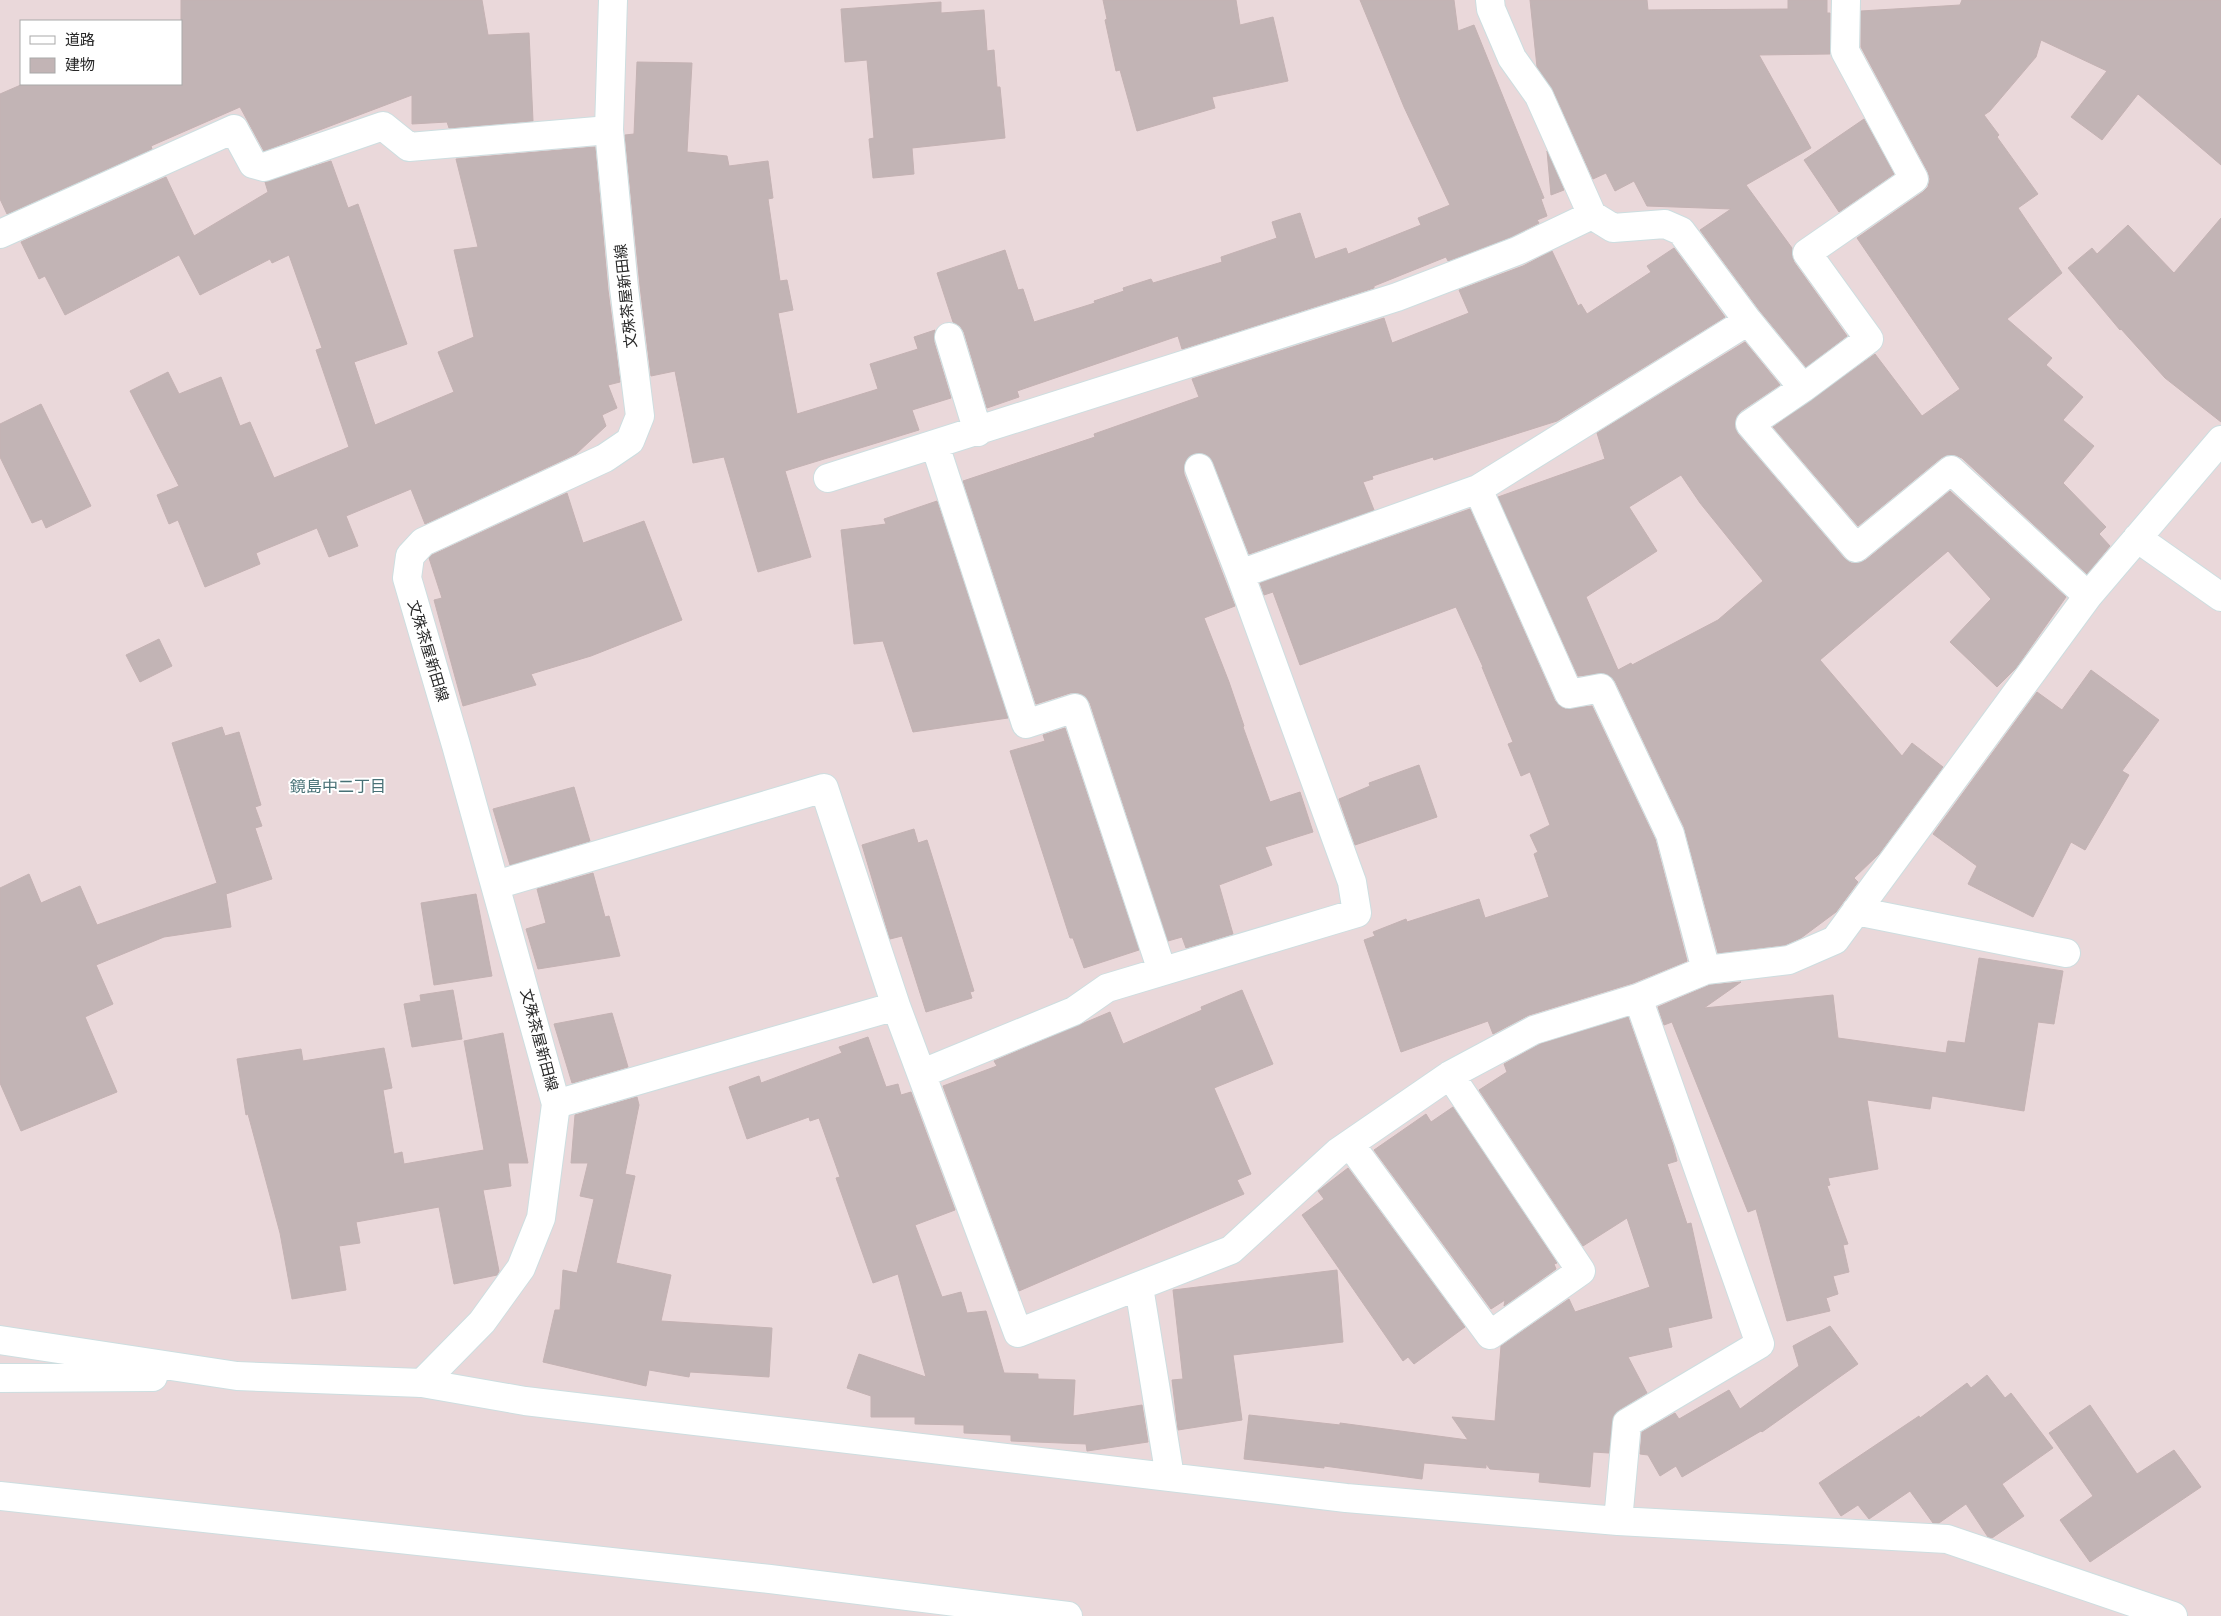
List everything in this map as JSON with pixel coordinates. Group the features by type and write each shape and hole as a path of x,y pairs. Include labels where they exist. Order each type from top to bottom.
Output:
{"street":[{"name":"文殊茶屋新田線","path":"422,1383 482,1322 521,1268 541,1218 556,1104 496,885 407,578 409,563 410,556 423,542 604,458 630,441 640,416 624,288 609,130 613,0"},
{"path":"1490,0 1491,9 1512,58 1539,96 1592,215 1613,228 1665,224 1681,231 1748,321 1803,388"},
{"path":"1846,0 1845,51 1914,179 1807,253 1869,339 1803,388 1750,424 1856,548 1952,470 2088,596"},
{"path":"0,234 234,129 253,164 264,167 382,126 409,147 609,130"},
{"path":"828,478 978,432 1397,297 1517,251 1592,215"},
{"path":"1240,574 1478,489 1748,321"},
{"path":"949,337 978,432"},
{"path":"496,885 824,788 896,1006 923,1073 1018,1333 1231,1250 1338,1152 1450,1075 1534,1030 1638,998 1706,970 1789,960 1835,940 2088,596 2221,440"},
{"path":"935,445 1026,724 1075,708 1162,971"},
{"path":"923,1073 1074,1011 1107,988 1357,913 1352,882 1240,574 1199,468"},
{"path":"1478,489 1569,694 1601,688 1666,825 1706,970"},
{"path":"2137,538 2221,597"},
{"path":"1856,912 2066,953"},
{"path":"1618,1521 1627,1423 1760,1344 1638,998"},
{"path":"556,1104 896,1006"},
{"path":"1350,1144 1490,1335 1581,1271 1450,1075"},
{"path":"1139,1287 1170,1477"},
{"path":"0,1340 237,1376"},
{"path":"0,1378 237,1376 422,1383 534,1403 1346,1498 1618,1521 1947,1539 2174,1616"},
{"path":"0,1496 770,1579 1068,1616"}],"building":[{"path":"181,0 482,0 488,35 529,33 533,121 449,128 447,122 412,124 412,95 264,151 240,107 151,146 152,149 7,214 0,199 0,94 21,85 182,85"},
{"path":"1103,0 1236,0 1240,25 1273,17 1288,81 1212,97 1215,108 1137,131 1120,70 1116,71 1105,20 1107,19"},
{"path":"1360,0 1454,0 1458,31 1474,25 1544,198 1541,199 1547,216 1537,220 1539,223 1511,237 1448,261 1446,257 1374,286 1374,288 1182,349 1178,336 1017,391 1019,397 987,408 964,332 960,326 953,322 937,273 1005,250 1018,290 1023,289 1034,322 1095,303 1094,301 1124,291 1123,288 1151,279 1153,283 1222,262 1221,257 1277,238 1272,222 1300,213 1315,259 1346,248 1348,254 1421,225 1418,218 1450,205 1404,107"},
{"path":"1530,0 1647,0 1648,10 1788,9 1788,0 1827,0 1827,13 1830,13 1830,54 1759,55 1811,148 1746,185 1792,248 1794,262 1847,336 1806,367 1760,311 1700,230 1731,209 1647,206 1634,181 1615,191 1606,173 1593,179 1553,90 1537,67"},
{"path":"1962,0 2221,0 2221,165 2138,94 2102,140 2071,117 2107,71 2041,40 2036,57 1990,111 1984,115 1999,135 1997,137 2038,194 2018,208 2062,273 2007,319 2052,358 2046,365 2083,397 2063,420 2094,446 2063,483 2106,527 2099,534 2110,546 2087,574 1962,458 1955,455 1947,455 1941,458 1858,526 1773,427 1875,354 1922,416 1960,389 1857,238 1923,192 1928,187 1930,179 1861,47 1861,11 1960,5"},
{"path":"941,2 941,13 984,10 987,51 994,50 997,87 1000,87 1005,138 912,148 914,174 873,178 869,139 874,138 867,60 845,62 841,9"},
{"path":"637,62 692,63 687,152 727,156 729,166 768,161 773,198 768,199 780,281 787,280 793,310 778,313 797,414 878,389 870,364 918,349 914,337 935,330 934,342 951,398 912,410 919,430 785,471 811,557 758,572 724,457 693,463 675,371 651,376 625,135 634,134"},
{"path":"1864,119 1894,174 1839,212 1804,160"},
{"path":"595,147 608,290 620,382 608,385 617,408 602,415 606,426 576,454 425,524 411,489 346,516 358,546 329,557 317,528 256,553 260,564 205,587 178,520 169,524 157,495 179,486 130,391 168,372 179,394 221,377 240,426 250,422 274,478 349,447 316,350 322,348 289,255 272,263 270,259 200,295 179,255 65,315 45,276 39,279 21,242 166,177 194,236 268,192 265,182 331,161 348,208 358,204 407,344 354,362 375,425 454,392 438,352 474,337 454,250 478,247 456,159"},
{"path":"1547,151 1564,190 1551,195"},
{"path":"2221,218 2221,422 2165,378 2120,330 2068,268 2092,248 2097,254 2128,225 2174,273"},
{"path":"1674,248 1725,317 1557,421 1434,460 1433,457 1372,476 1373,479 1363,482 1374,510 1249,554 1213,462 1208,456 1201,453 1193,454 1187,459 1184,466 1184,474 1235,606 1204,618 1229,682 1270,802 1300,792 1313,832 1265,847 1272,865 1219,885 1233,934 1186,948 1182,937 1168,941 1090,703 1085,696 1078,693 1070,693 1036,704 963,481 1095,437 1094,434 1199,397 1192,379 1384,318 1392,343 1469,313 1459,290 1523,266 1552,251 1578,306 1581,304 1587,314 1651,272 1647,266"},
{"path":"1745,342 1780,385 1741,411 1736,418 1735,427 1738,434 1844,558 1851,563 1866,560 1950,491 2066,597 2016,668 1997,687 1950,642 1991,599 1948,551 1820,660 1902,756 1912,743 1943,767 1879,854 1854,878 1858,882 1836,912 1801,938 1785,945 1718,953 1684,827 1615,681 1604,673 1578,676 1498,497 1605,459 1597,433","holes":["1681,475 1700,503 1763,581 1718,620 1632,665 1631,663 1618,670 1586,597 1657,551 1629,507"]},
{"path":"41,404 91,506 46,528 42,519 32,523 0,457 0,424"},
{"path":"567,493 583,543 644,521 682,620 591,656 531,674 536,685 463,706 434,600 442,598 429,558"},
{"path":"937,501 1008,718 913,732 883,641 854,644 841,530 886,524 884,519"},
{"path":"1470,509 1555,701 1565,709 1592,706 1655,839 1687,961 1633,983 1529,1015 1493,1034 1488,1021 1401,1052 1364,940 1375,936 1373,932 1406,919 1407,922 1479,899 1485,918 1549,897 1534,854 1538,852 1530,835 1550,825 1530,772 1521,776 1508,744 1513,742 1483,667 1456,607 1300,665 1273,592 1264,595 1260,583"},
{"path":"159,639 172,666 140,682 126,655"},
{"path":"2091,670 2159,720 2122,771 2129,775 2085,850 2071,842 2033,917 1968,884 1977,866 1933,834 2037,692 2062,710"},
{"path":"222,727 225,736 239,732 261,805 255,807 262,826 255,828 272,879 226,894 231,927 164,937 96,965 113,1004 85,1017 117,1092 21,1131 0,1083 0,888 29,874 41,903 80,886 97,925 217,883 172,743"},
{"path":"1065,728 1139,950 1084,968 1073,938 1070,938 1010,751 1045,741 1043,735"},
{"path":"1419,765 1437,817 1355,845 1339,799 1370,786 1369,783"},
{"path":"574,787 590,841 510,865 493,809"},
{"path":"914,829 918,843 927,840 974,991 970,992 972,998 926,1012 902,936 890,939 862,845"},
{"path":"593,873 605,917 609,916 620,956 538,969 526,929 546,923 537,889"},
{"path":"476,894 492,976 434,985 421,903"},
{"path":"1979,958 2063,971 2054,1024 2038,1022 2024,1111 1932,1096 1930,1109 1867,1100 1878,1169 1828,1178 1830,1185 1827,1186 1848,1244 1843,1245 1849,1272 1833,1276 1838,1294 1826,1298 1830,1311 1787,1321 1756,1209 1748,1212 1672,1022 1664,1025 1658,1007 1710,985 1741,982 1704,1008 1833,995 1838,1038 1946,1053 1948,1041 1965,1043"},
{"path":"453,990 462,1039 412,1047 404,1004 421,1001 420,995"},
{"path":"1242,990 1273,1064 1214,1088 1251,1174 1237,1180 1244,1194 1019,1291 943,1086 997,1066 994,1061 1110,1012 1123,1044 1202,1010 1201,1007"},
{"path":"612,1013 628,1067 572,1083 554,1024"},
{"path":"1628,1017 1673,1145 1677,1161 1667,1164 1687,1224 1691,1223 1712,1318 1668,1328 1672,1347 1628,1357 1647,1393 1614,1415 1609,1453 1593,1452 1590,1487 1539,1482 1540,1473 1490,1469 1486,1464 1486,1468 1424,1463 1422,1479 1324,1466 1324,1468 1244,1459 1249,1415 1340,1425 1340,1423 1468,1440 1452,1417 1495,1421 1501,1346 1569,1299 1575,1312 1650,1287 1627,1218 1583,1246 1479,1090 1507,1072 1504,1064 1540,1044"},
{"path":"503,1033 528,1163 508,1163 511,1186 483,1190 499,1271 497,1275 454,1284 439,1207 356,1222 360,1243 339,1246 346,1290 292,1299 280,1233 248,1114 246,1115 237,1059 301,1049 303,1061 384,1048 392,1088 383,1090 394,1154 402,1152 404,1164 484,1150 464,1041"},
{"path":"868,1037 886,1087 898,1084 901,1095 911,1092 955,1210 915,1225 942,1297 961,1292 967,1313 986,1311 1004,1373 1038,1374 1038,1379 1075,1380 1073,1416 1142,1405 1148,1442 1087,1451 1086,1444 1011,1441 1011,1435 964,1433 964,1425 915,1424 915,1417 871,1417 871,1396 847,1388 859,1354 926,1377 898,1274 873,1283 836,1178 840,1177 819,1118 810,1121 809,1117 747,1139 729,1087 759,1076 761,1083 842,1053 839,1047"},
{"path":"637,1097 639,1105 625,1174 635,1176 616,1263 671,1275 661,1321 772,1328 769,1377 690,1372 689,1377 649,1370 646,1386 543,1362 555,1310 560,1310 563,1270 577,1273 594,1199 580,1196 588,1163 571,1163 575,1115"},
{"path":"1453,1107 1557,1263 1554,1264 1556,1269 1504,1306 1505,1300 1491,1309 1374,1150 1426,1114 1431,1122"},
{"path":"1348,1168 1465,1327 1414,1364 1408,1357 1403,1361 1302,1215 1324,1199 1318,1191"},
{"path":"1337,1270 1343,1342 1233,1355 1242,1420 1178,1430 1172,1380 1183,1379 1173,1290"},
{"path":"1830,1326 1858,1364 1762,1432 1682,1477 1676,1466 1660,1476 1648,1455 1640,1454 1642,1432 1675,1413 1679,1419 1729,1390 1740,1409 1799,1366 1793,1346"},
{"path":"1987,1375 2005,1398 2011,1393 2053,1448 2002,1484 2024,1516 1992,1538 1988,1537 1966,1504 1939,1523 1933,1523 1910,1491 1869,1519 1858,1505 1841,1516 1819,1483 1919,1416 1920,1418 1967,1383 1971,1388"},
{"path":"2090,1405 2137,1474 2174,1450 2201,1487 2090,1562 2060,1520 2093,1496 2049,1433"}],"district":[{"name":"鏡島中二丁目","path":"338,786"}]}
